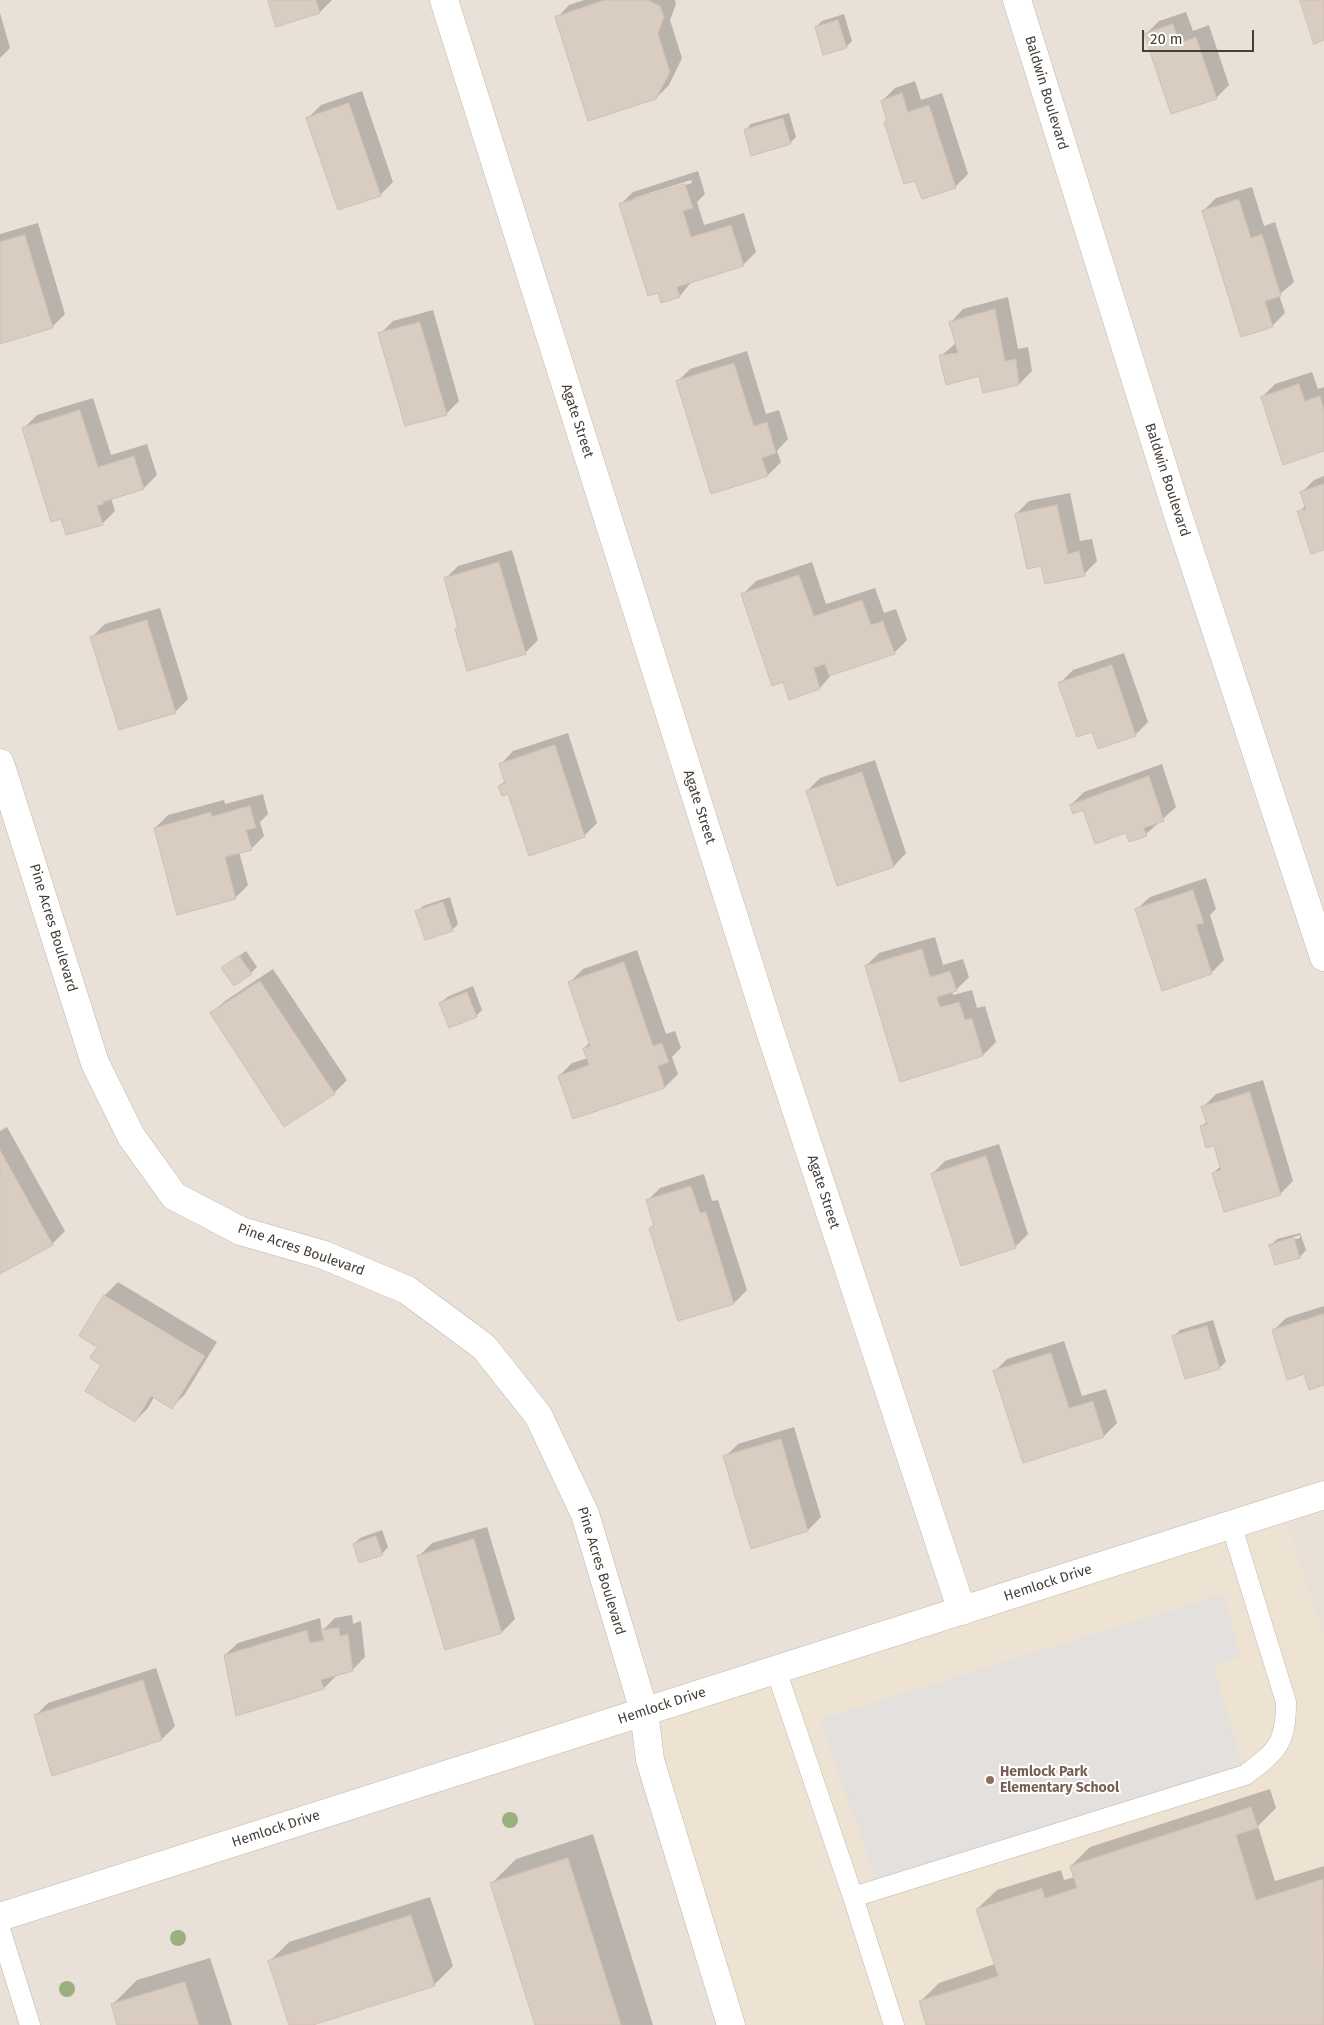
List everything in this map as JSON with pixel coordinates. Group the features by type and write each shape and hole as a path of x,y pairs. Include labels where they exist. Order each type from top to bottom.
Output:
{"street":[{"name":"Agate Street","path":"444,0 770,1031 962,1611"},
{"name":"Baldwin Boulevard","path":"1017,0 1178,515 1324,957"},
{"name":"Pine Acres Boulevard","path":"0,763 95,1064 131,1136 174,1196 241,1231 324,1255 407,1290 484,1347 538,1415 585,1514 644,1711 650,1760 731,2025"},
{"name":"Hemlock Drive","path":"0,1917 1324,1495"}],"lane":[{"path":"853,1897 1245,1775 1272,1755 1286,1728 1286,1702 1231,1524"},
{"path":"776,1670 894,2025"},
{"path":"0,1929 30,2025"}],"shaded area":[{"path":"0,0 1324,0 1324,2025 0,2025"},
{"name":"Hemlock Park Elementary School","path":"1282,1508 1324,1639 1324,2025 731,2025 644,1711"},
{"path":"1223,1594 1241,1656 1214,1665 1245,1775 879,1889 820,1719"}],"building":[{"path":"268,0 316,0 320,13 276,27"},
{"path":"605,0 648,0 660,6 664,17 658,34 670,72 656,99 588,121 555,17"},
{"path":"1300,0 1324,0 1324,40 1314,44"},
{"path":"838,20 847,48 823,55 815,27"},
{"path":"1173,24 1180,43 1196,37 1217,99 1171,114 1144,34"},
{"path":"902,93 908,112 929,105 956,188 922,199 915,181 904,184 884,122 887,121 881,101"},
{"path":"349,103 381,196 338,210 306,118"},
{"path":"783,118 791,144 751,156 744,130"},
{"path":"685,184 693,208 683,211 691,237 731,225 744,266 677,287 680,297 661,303 658,293 648,296 619,204"},
{"path":"1239,199 1251,238 1262,234 1281,296 1265,301 1273,327 1241,337 1202,211"},
{"path":"25,235 53,328 0,344 0,242"},
{"path":"995,309 1005,361 1016,359 1019,385 983,393 979,376 946,385 939,355 958,353 949,322"},
{"path":"420,322 447,415 405,426 378,333"},
{"path":"734,363 754,426 767,422 776,453 762,458 768,476 711,494 676,381"},
{"path":"1299,384 1305,401 1320,396 1324,410 1324,451 1283,465 1261,397"},
{"path":"80,410 98,467 134,456 144,489 103,502 104,504 97,506 103,525 66,535 61,519 51,522 22,428"},
{"path":"1324,484 1324,550 1311,554 1297,511 1306,509 1300,492"},
{"path":"1057,505 1068,554 1079,551 1085,576 1045,584 1041,566 1027,569 1015,514"},
{"path":"499,562 526,654 467,671 455,629 458,628 444,578"},
{"path":"799,575 814,616 862,600 871,625 883,621 895,654 829,676 825,664 814,668 820,689 789,700 783,682 772,686 741,594"},
{"path":"147,620 176,713 119,730 90,637"},
{"path":"1112,665 1136,736 1098,749 1092,732 1077,737 1058,683"},
{"path":"555,745 585,837 529,856 508,794 502,796 498,786 505,783 499,764"},
{"path":"862,772 894,867 837,886 806,791"},
{"path":"1149,776 1164,821 1144,828 1147,836 1129,842 1126,833 1095,844 1083,810 1073,814 1070,805"},
{"path":"250,806 256,828 246,830 252,850 225,857 236,899 177,915 154,828 211,812 212,816"},
{"path":"1193,890 1204,923 1196,925 1212,974 1162,991 1135,909"},
{"path":"443,902 453,931 425,940 415,911"},
{"path":"922,949 930,977 950,971 957,991 937,997 940,1007 959,1002 965,1020 972,1018 983,1056 900,1082 865,966"},
{"path":"239,956 252,974 234,986 221,968"},
{"path":"624,962 653,1046 662,1043 669,1062 658,1066 665,1088 573,1119 558,1076 589,1065 583,1048 590,1046 568,982"},
{"path":"260,981 335,1094 284,1127 210,1013"},
{"path":"467,992 477,1017 449,1028 439,1003"},
{"path":"1250,1092 1281,1195 1224,1212 1212,1173 1221,1170 1214,1146 1206,1148 1200,1126 1207,1124 1201,1107"},
{"path":"0,1150 53,1245 0,1274"},
{"path":"986,1156 1016,1248 961,1266 931,1174"},
{"path":"691,1186 700,1213 706,1212 734,1304 678,1321 649,1228 654,1226 646,1200"},
{"path":"1294,1238 1300,1258 1275,1265 1269,1245"},
{"path":"104,1295 205,1356 172,1409 151,1396 135,1422 85,1391 101,1365 90,1358 97,1347 79,1336"},
{"path":"1324,1314 1324,1385 1309,1390 1304,1374 1287,1380 1272,1330"},
{"path":"1207,1326 1220,1369 1185,1379 1172,1336"},
{"path":"1051,1353 1069,1408 1093,1401 1104,1437 1023,1463 993,1371"},
{"path":"781,1439 808,1531 751,1549 723,1456"},
{"path":"376,1536 383,1555 359,1563 353,1544"},
{"path":"474,1539 502,1633 445,1650 417,1556"},
{"path":"339,1628 340,1636 348,1634 353,1671 321,1680 324,1689 236,1716 224,1655 307,1630 310,1643 324,1640 321,1630"},
{"path":"143,1680 162,1740 52,1776 34,1715"},
{"path":"1251,1807 1258,1828 1236,1835 1256,1900 1323,1879 1324,2025 926,2025 919,2001 998,1976 976,1909 1042,1888 1045,1898 1077,1888 1070,1866"},
{"path":"568,1858 621,2025 535,2025 490,1883"},
{"path":"411,1915 435,1986 313,2025 289,2025 268,1961"},
{"path":"185,1982 199,2025 117,2025 111,2004"}],"place":[{"name":"Hemlock Park Elementary School","path":"990,1780"}]}
